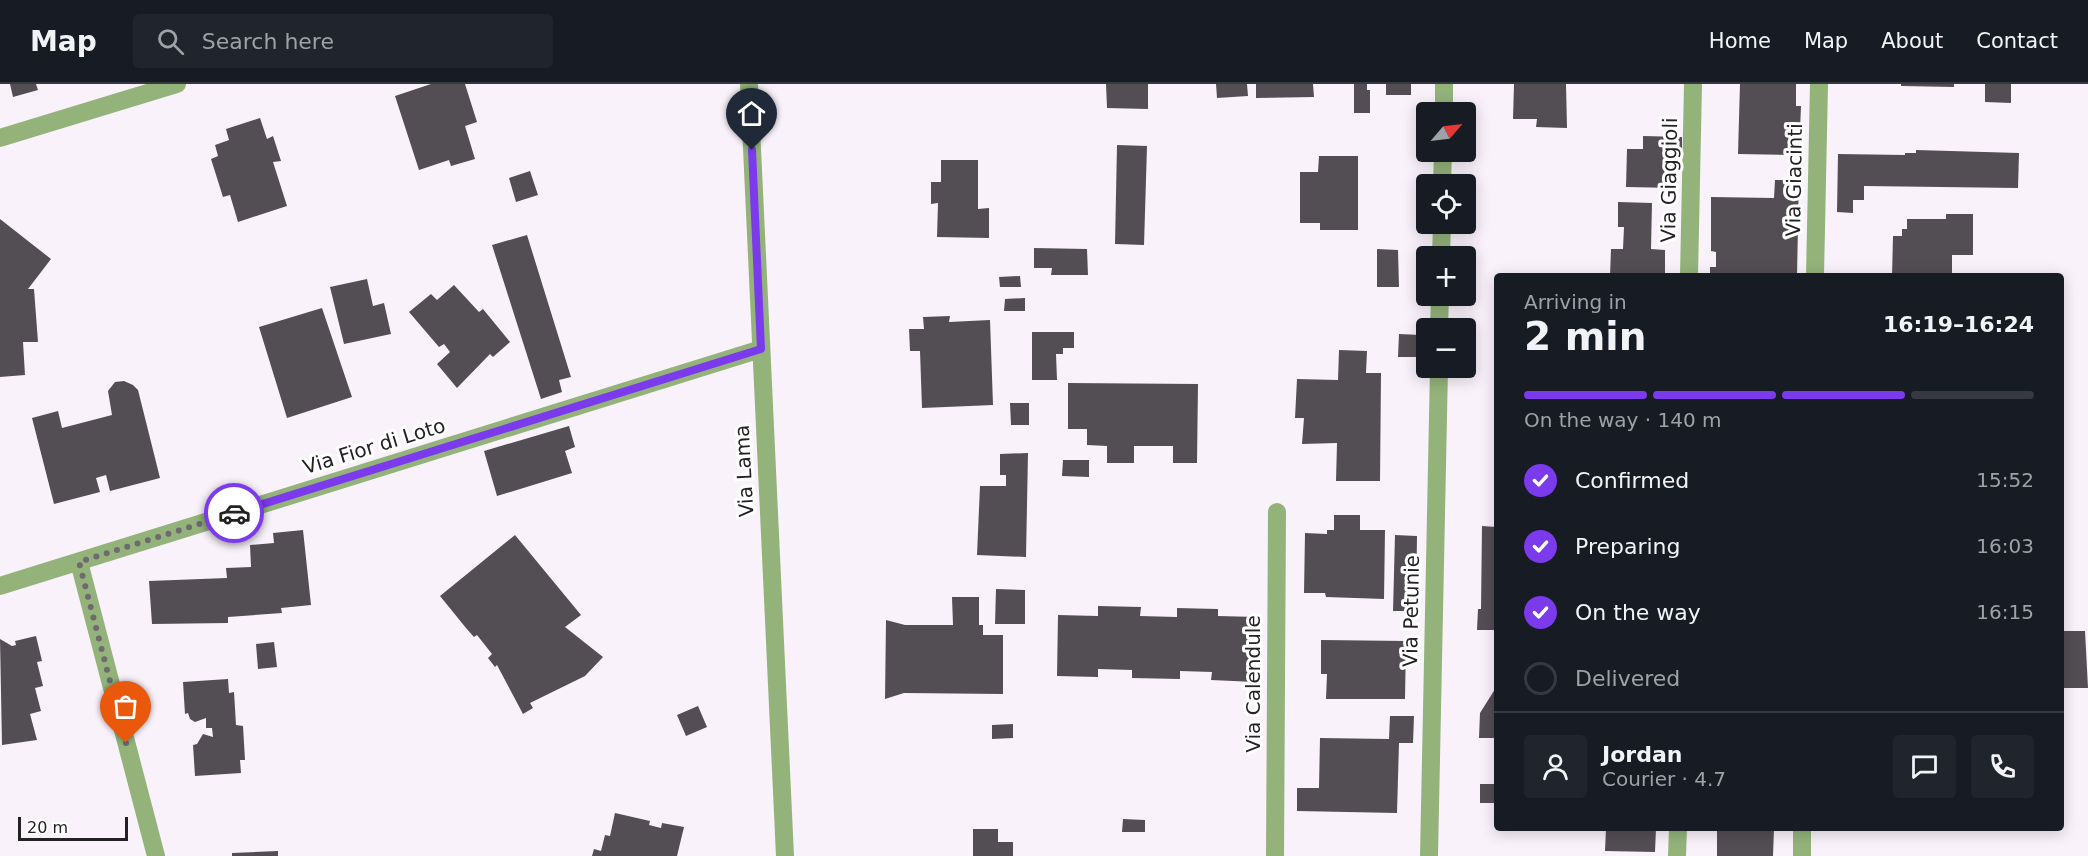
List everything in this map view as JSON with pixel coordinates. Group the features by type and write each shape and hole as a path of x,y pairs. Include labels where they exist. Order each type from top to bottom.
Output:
{"street":[{"path":"0,138 177,84"},
{"name":"Via Lama","path":"749,84 785,856"},
{"path":"1444,84 1444,102"},
{"name":"Via Giaggioli","path":"1689,273 1693,84"},
{"name":"Via Giacinti","path":"1815,273 1819,84"},
{"name":"Via Fior di Loto","path":"0,586 761,349"},
{"name":"Via Petunie","path":"1429,856 1439,378"},
{"name":"Via Calendule","path":"1275,856 1277,512"},
{"path":"79,562 156,856"},
{"path":"1677,856 1678,831"},
{"path":"1802,831 1802,856"}],"building":[{"path":"10,84 36,84 38,90 13,97"},
{"path":"431,84 465,84 477,122 465,126 475,159 451,166 449,160 419,170 395,96"},
{"path":"1106,84 1148,84 1148,109 1107,108"},
{"path":"1216,84 1247,84 1248,96 1217,98"},
{"path":"1256,84 1313,84 1314,97 1256,98"},
{"path":"1354,84 1367,84 1367,90 1370,90 1370,113 1354,113"},
{"path":"1386,84 1411,84 1411,95 1386,95"},
{"path":"1514,84 1566,84 1567,128 1536,127 1537,119 1513,119"},
{"path":"1740,84 1796,84 1796,106 1801,106 1799,155 1738,154"},
{"path":"1901,84 1954,84 1954,87 1901,86"},
{"path":"1985,84 2011,84 2011,103 1985,102"},
{"path":"260,118 267,139 273,136 281,161 273,162 287,206 238,222 230,195 223,197 211,159 218,156 215,145 229,140 226,129"},
{"path":"1643,136 1682,137 1682,150 1677,151 1676,188 1626,187 1627,149 1643,149"},
{"path":"1117,145 1147,146 1144,245 1115,244"},
{"path":"1916,150 2019,153 2018,188 1864,186 1864,200 1853,200 1853,213 1837,212 1838,154 1905,155 1905,153 1916,153"},
{"path":"1319,156 1358,156 1358,230 1320,230 1320,223 1300,223 1300,172 1318,172"},
{"path":"941,160 978,160 978,209 989,208 989,238 937,237 938,203 931,204 931,182 941,182"},
{"path":"530,171 538,195 516,202 509,178"},
{"path":"1775,180 1799,180 1798,217 1785,216 1784,226 1798,226 1797,273 1710,273 1710,267 1716,267 1716,252 1711,251 1711,197 1774,198"},
{"path":"1618,202 1652,203 1651,249 1665,250 1665,273 1610,273 1611,249 1623,249 1624,227 1618,227"},
{"path":"1946,214 1973,214 1973,255 1952,255 1952,273 1892,273 1893,236 1902,236 1902,229 1907,229 1907,219 1946,219"},
{"path":"0,219 51,259 28,289 34,289 38,342 23,342 25,375 0,377"},
{"path":"527,235 571,377 559,380 562,392 541,399 492,245"},
{"path":"1034,248 1087,249 1088,275 1051,275 1052,268 1034,268"},
{"path":"1377,249 1398,250 1399,287 1377,287"},
{"path":"1020,276 1021,287 1000,287 999,277"},
{"path":"367,279 373,306 384,303 391,334 344,344 330,287"},
{"path":"454,285 479,312 483,309 510,342 493,357 490,354 457,388 437,364 450,352 444,344 439,347 409,312 431,294 437,300"},
{"path":"1025,298 1025,311 1004,311 1005,299"},
{"path":"322,308 352,397 287,418 259,327"},
{"path":"950,316 949,322 990,320 993,405 922,408 920,351 910,351 909,329 924,329 923,317"},
{"path":"1032,332 1074,332 1074,348 1063,348 1063,354 1056,354 1057,380 1032,380"},
{"path":"1399,334 1416,335 1416,357 1398,357"},
{"path":"1339,350 1367,351 1366,373 1381,373 1380,481 1336,481 1337,443 1302,444 1304,418 1295,418 1297,379 1338,380"},
{"path":"124,381 138,390 160,478 110,491 106,475 96,478 100,492 54,504 32,418 58,411 62,428 112,415 108,391 115,382"},
{"path":"1068,383 1198,384 1197,463 1173,463 1173,446 1134,446 1134,463 1107,463 1107,446 1087,445 1087,429 1068,429"},
{"path":"1010,403 1029,403 1029,425 1011,425"},
{"path":"569,426 575,447 565,451 572,473 497,496 484,451"},
{"path":"1028,453 1026,557 977,555 980,486 1006,486 1006,475 1000,475 1000,454"},
{"path":"1063,460 1089,460 1089,477 1062,476"},
{"path":"1334,515 1360,515 1360,530 1385,530 1384,599 1326,597 1325,593 1304,593 1305,533 1327,534 1327,530 1334,530"},
{"path":"1482,526 1494,527 1494,630 1477,630 1478,609 1481,609"},
{"path":"303,530 311,605 281,608 282,613 228,617 228,623 152,624 149,581 227,578 226,568 251,567 250,545 274,543 273,533"},
{"path":"515,535 581,615 565,627 603,657 585,676 530,703 533,708 523,714 497,665 495,667 488,658 492,654 477,635 474,637 440,596"},
{"path":"1395,535 1417,536 1416,611 1393,611"},
{"path":"996,589 1025,590 1025,624 995,624"},
{"path":"952,597 979,597 979,625 983,625 983,635 1003,635 1003,694 904,693 885,699 886,620 905,625 953,625"},
{"path":"1098,606 1141,607 1140,616 1177,617 1177,608 1218,609 1218,616 1257,617 1255,682 1211,680 1212,672 1180,671 1180,679 1132,678 1132,670 1098,669 1098,677 1057,676 1058,615 1098,616"},
{"path":"2064,631 2085,631 2088,688 2064,688"},
{"path":"36,636 42,661 37,662 43,686 35,688 41,711 30,714 37,740 2,745 0,639 12,646 16,645 15,641"},
{"path":"1321,640 1406,641 1405,699 1326,699 1327,674 1321,674"},
{"path":"274,642 277,667 258,669 256,644"},
{"path":"228,679 229,693 234,692 236,725 243,726 245,760 240,760 241,773 195,776 193,745 197,744 203,734 213,737 212,728 206,728 206,718 195,722 190,719 188,713 185,714 183,682"},
{"path":"1494,691 1494,738 1479,738 1480,713"},
{"path":"698,706 707,727 686,736 677,715"},
{"path":"1390,716 1414,716 1413,743 1399,743 1397,813 1297,811 1297,788 1319,788 1320,738 1389,739"},
{"path":"1013,724 1013,738 992,739 992,725"},
{"path":"1480,784 1494,784 1494,803 1480,803"},
{"path":"615,813 650,821 649,825 661,828 662,823 684,827 677,856 592,856 594,849 601,851 605,835 610,836"},
{"path":"1123,819 1145,820 1145,832 1122,832"},
{"path":"973,829 998,829 998,842 1013,842 1013,856 973,856"},
{"path":"1606,831 1656,831 1655,852 1605,851"},
{"path":"1717,831 1774,831 1773,856 1717,856"},
{"path":"278,851 278,856 232,856 232,853"}],"way so far":[{"path":"126,743 79,562 234,513"}],"route":[{"path":"234,513 761,349 752,150"}]}
